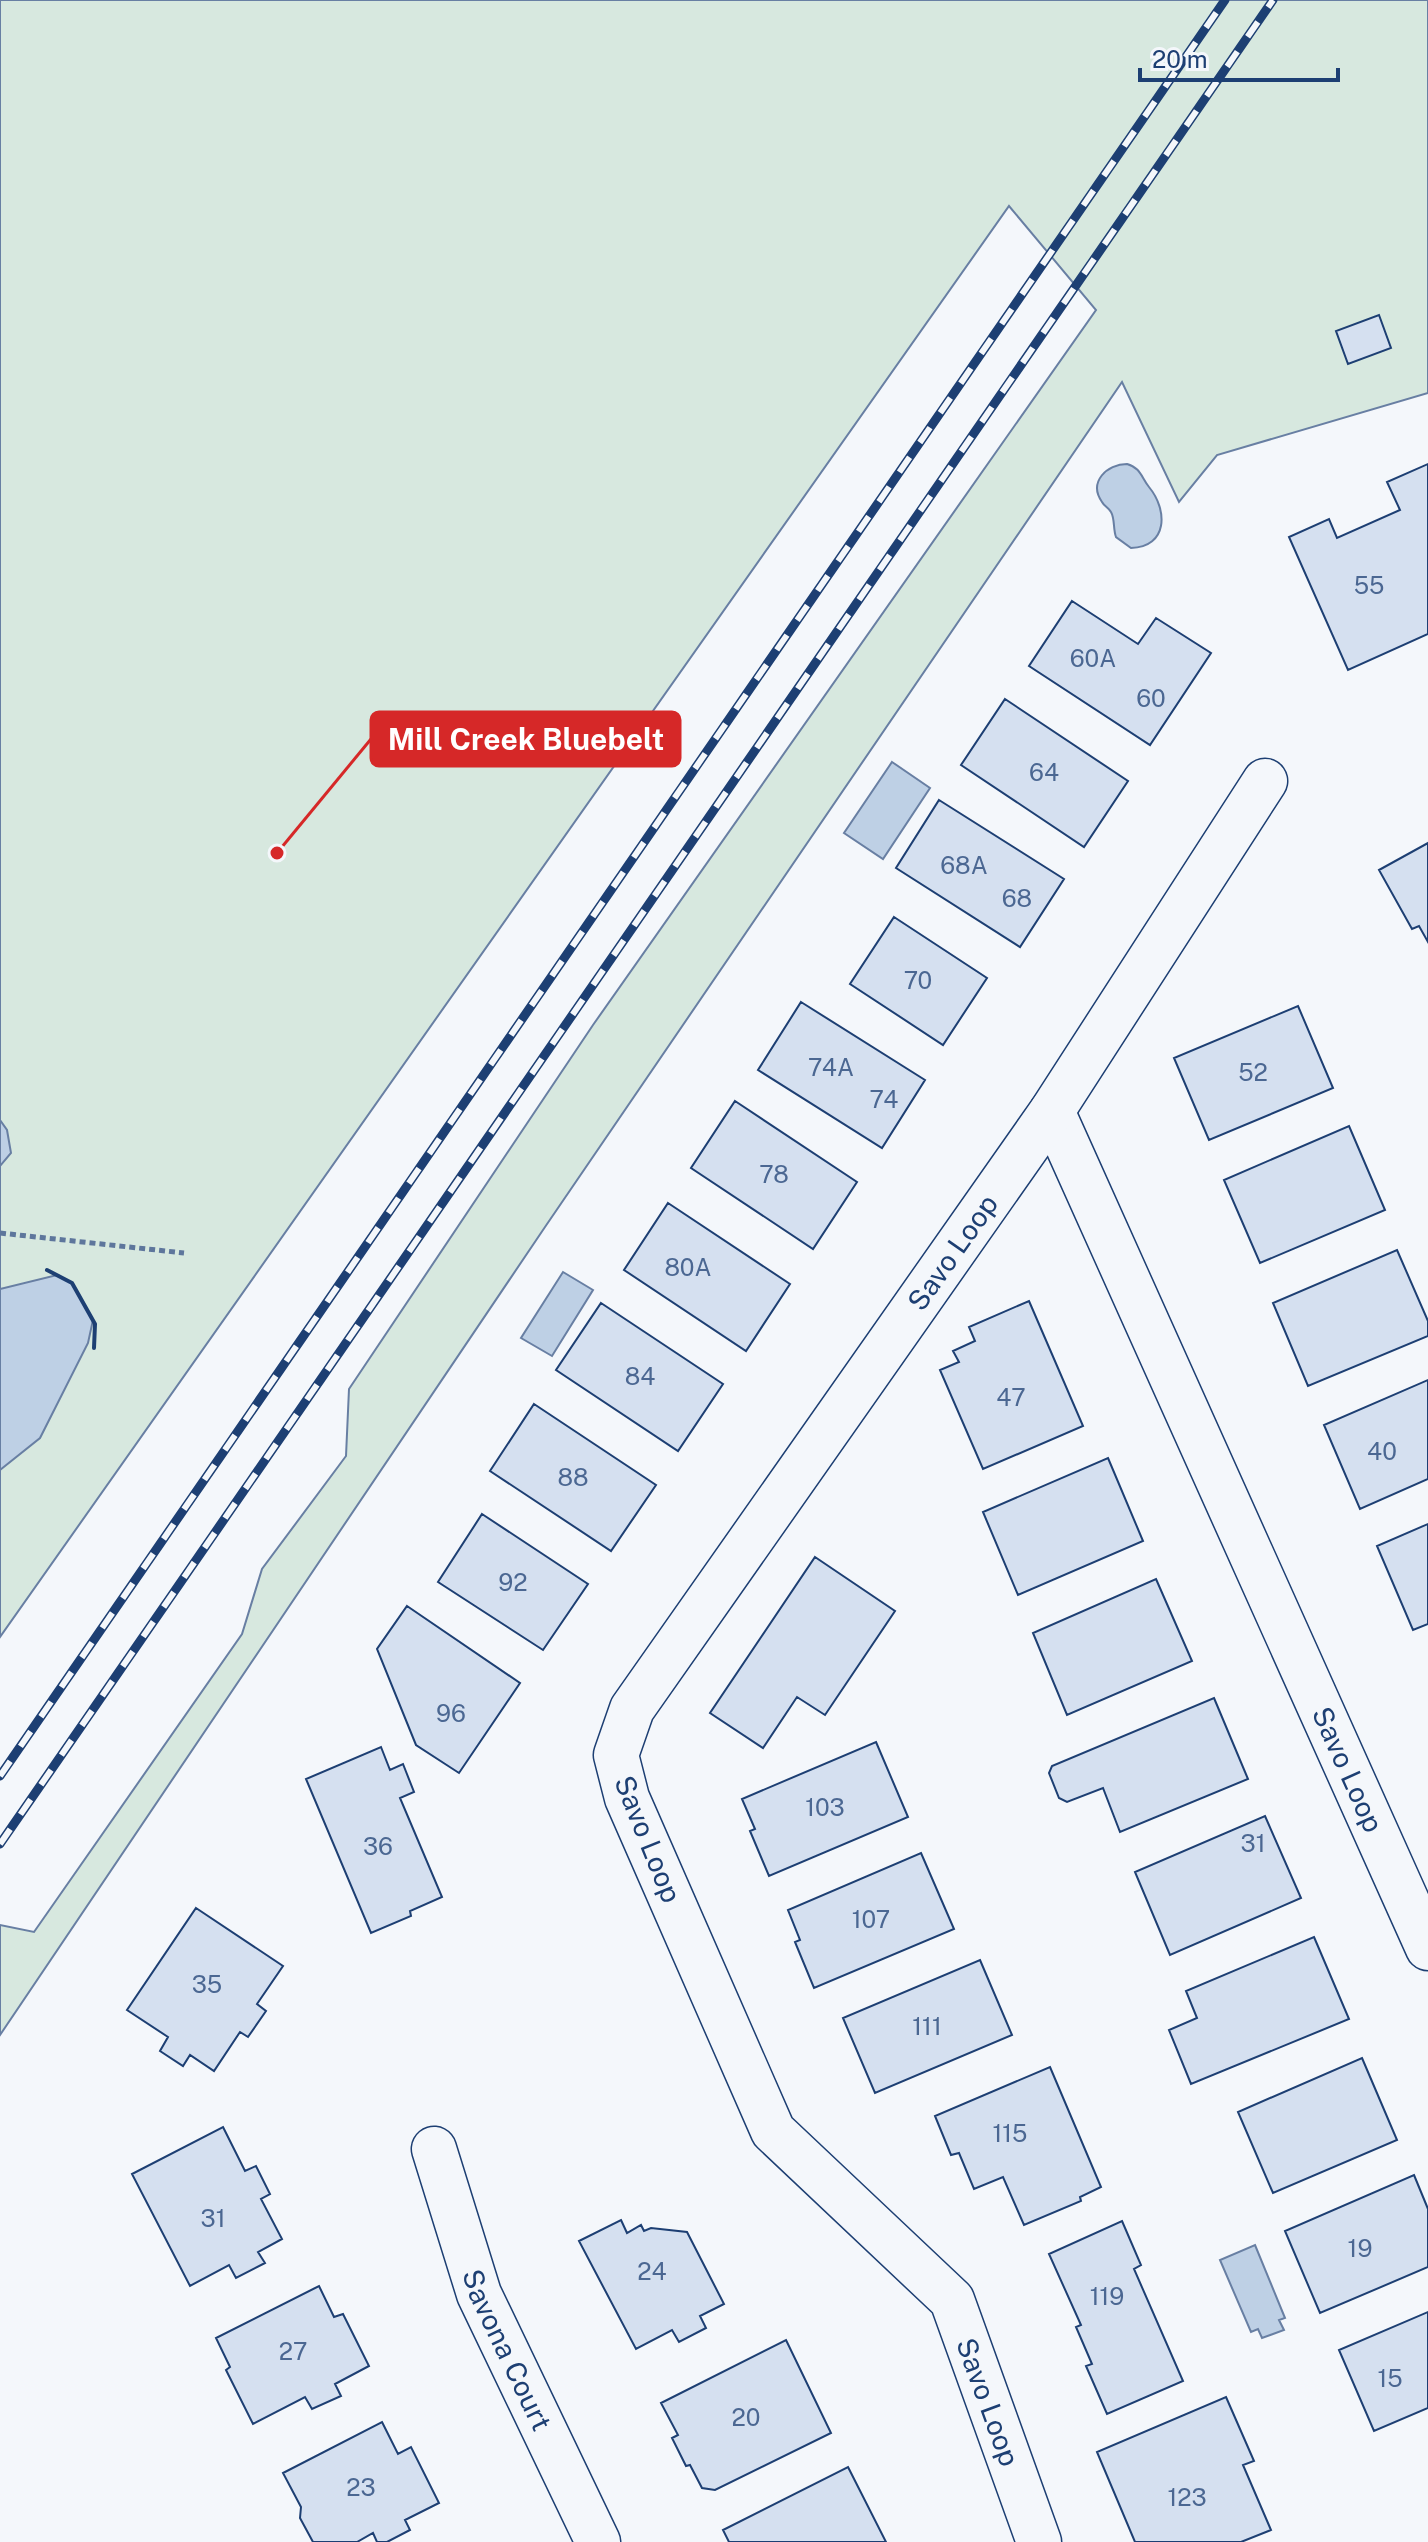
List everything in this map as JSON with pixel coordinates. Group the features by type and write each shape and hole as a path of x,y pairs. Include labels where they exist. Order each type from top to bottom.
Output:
{"street":[{"name":"Savo Loop","path":"1039,2542 952,2300 773,2131 627,1798 616,1755 632,1709 1052,1111 1265,781"},
{"name":"Savo Loop","path":"1052,1111 1428,1948"},
{"name":"Savona Court","path":"434,2149 479,2294 598,2542"}],"path":[{"path":"0,1233 184,1253"}],"shaded area":[{"path":"0,0 1428,0 1428,393 1217,455 1179,502 1122,382 545,1227 0,2035 0,1925 34,1932 242,1634 262,1569 346,1456 349,1389 593,1025 1096,310 1009,206 0,1637"}],"water":[{"path":"1127,464 1140,473 1155,496 1161,516 1161,526 1152,541 1131,548 1116,537 1112,515 1098,495 1097,488 1098,481 1107,471"},
{"path":"892,762 930,788 883,859 844,833"},
{"path":"0,1120 7,1130 11,1153 0,1166"},
{"path":"563,1272 593,1290 552,1356 521,1338"},
{"path":"57,1275 72,1283 93,1320 88,1343 40,1438 0,1470 0,1289"},
{"path":"1255,2245 1285,2318 1279,2320 1284,2330 1262,2338 1258,2329 1251,2332 1220,2260"}],"building":[{"path":"1379,315 1391,348 1348,364 1336,331"},
{"path":"1428,464 1428,634 1348,670 1289,537 1329,519 1337,538 1400,510 1387,482"},
{"path":"1072,601 1138,644 1156,618 1211,653 1150,745 1029,666"},
{"path":"1005,699 1128,781 1084,847 961,765"},
{"path":"939,800 1064,879 1020,947 896,868"},
{"path":"1428,843 1428,942 1419,926 1412,929 1379,870"},
{"path":"894,917 987,978 943,1045 850,984"},
{"path":"801,1002 925,1080 882,1148 758,1070"},
{"path":"1298,1006 1333,1088 1209,1140 1174,1058"},
{"path":"735,1101 857,1182 813,1249 691,1168"},
{"path":"1349,1126 1385,1210 1260,1263 1224,1180"},
{"path":"668,1203 790,1284 746,1351 624,1270"},
{"path":"1397,1250 1428,1321 1428,1336 1308,1386 1273,1303"},
{"path":"1029,1301 1083,1426 983,1469 940,1370 959,1362 953,1351 975,1341 969,1327"},
{"path":"601,1303 723,1384 678,1451 556,1370"},
{"path":"1428,1380 1428,1479 1360,1509 1324,1425"},
{"path":"534,1404 656,1485 611,1551 490,1471"},
{"path":"1108,1458 1143,1541 1018,1595 983,1512"},
{"path":"482,1514 588,1584 543,1650 438,1582"},
{"path":"1428,1524 1428,1624 1413,1630 1377,1546"},
{"path":"815,1557 895,1611 825,1715 797,1697 763,1748 710,1713"},
{"path":"1156,1579 1192,1661 1067,1715 1033,1633"},
{"path":"407,1606 520,1683 459,1773 416,1745 377,1649"},
{"path":"1214,1698 1248,1779 1120,1832 1103,1788 1067,1802 1059,1798 1049,1773 1052,1766"},
{"path":"876,1742 908,1817 769,1876 750,1831 755,1829 742,1799"},
{"path":"381,1747 390,1770 403,1764 414,1792 400,1798 442,1897 410,1911 411,1916 371,1933 306,1779"},
{"path":"1265,1816 1301,1898 1170,1955 1135,1872"},
{"path":"921,1853 954,1929 814,1988 795,1942 800,1940 788,1910"},
{"path":"196,1908 283,1966 257,2004 266,2011 248,2037 240,2032 214,2071 190,2055 183,2066 160,2051 168,2037 127,2010"},
{"path":"1314,1937 1349,2019 1191,2084 1169,2030 1197,2018 1186,1991"},
{"path":"980,1960 1012,2035 875,2093 843,2018"},
{"path":"1362,2058 1397,2140 1273,2193 1238,2112"},
{"path":"1050,2067 1101,2187 1080,2197 1081,2201 1024,2225 1003,2177 974,2189 959,2153 951,2155 935,2116"},
{"path":"223,2127 245,2171 256,2166 270,2194 261,2199 282,2239 258,2252 265,2263 236,2278 229,2265 190,2286 132,2174"},
{"path":"1414,2175 1428,2209 1428,2267 1320,2313 1285,2231"},
{"path":"621,2220 627,2233 641,2225 644,2231 651,2228 687,2232 724,2304 700,2316 706,2328 679,2342 672,2330 636,2349 579,2241"},
{"path":"1122,2221 1141,2265 1134,2269 1183,2381 1107,2414 1086,2366 1092,2364 1076,2327 1081,2325 1049,2254"},
{"path":"319,2286 334,2317 343,2314 369,2366 335,2384 341,2396 312,2409 305,2397 253,2424 226,2370 230,2367 216,2338"},
{"path":"1428,2312 1428,2408 1374,2431 1339,2350"},
{"path":"786,2340 831,2433 715,2490 702,2488 690,2465 686,2466 672,2438 678,2435 661,2403"},
{"path":"1226,2397 1254,2461 1243,2465 1271,2530 1241,2542 1135,2542 1097,2452"},
{"path":"382,2422 398,2454 411,2447 439,2503 405,2520 410,2530 387,2542 377,2542 373,2533 357,2542 313,2542 300,2518 301,2507 283,2473"},
{"path":"848,2467 886,2542 729,2542 723,2530"}],"railway":[{"path":"0,1776 1225,0"},
{"path":"0,1844 1273,0"}],"wall":[{"path":"47,1270 72,1283 95,1324 94,1348"}],"place":[{"name":"Mill Creek Bluebelt","path":"277,853"}]}
